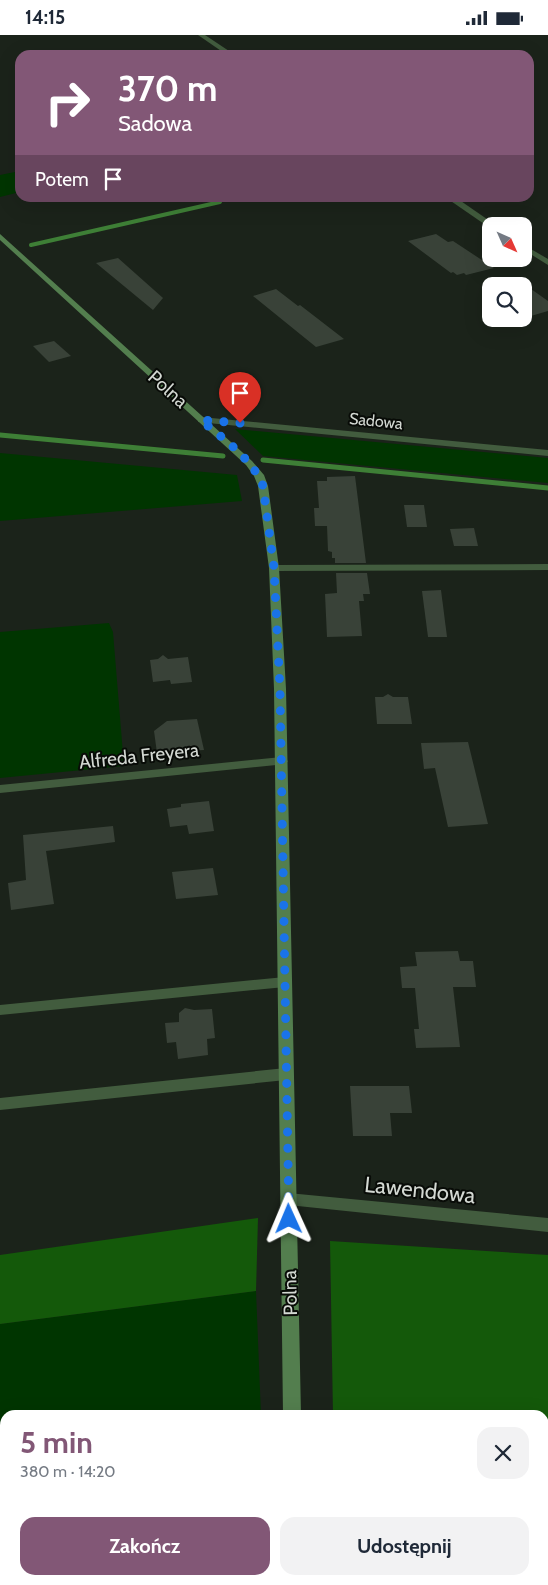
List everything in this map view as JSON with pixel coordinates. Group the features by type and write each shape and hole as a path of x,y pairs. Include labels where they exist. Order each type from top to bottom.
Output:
{"street":[{"path":"201,35 224,50"},
{"path":"457,202 482,219"},
{"name":"Polna","path":"2,240 249,463 259,475 263,486 274,568 282,761 292,1410"},
{"path":"532,252 548,263"},
{"name":"Sadowa","path":"201,420 548,453"},
{"path":"274,568 548,567"},
{"name":"Alfreda Freyera","path":"0,789 282,761"},
{"path":"0,1010 285,982"},
{"path":"0,1103 286,1074"},
{"name":"Lawendowa","path":"288,1199 548,1225"}],"green space":[{"path":"15,172 15,193 0,197 0,175"},
{"path":"235,429 548,458 548,483 263,456"},
{"path":"0,453 237,475 242,501 0,521"},
{"path":"109,623 113,632 124,766 0,778 0,632"},
{"path":"258,1218 256,1291 0,1324 0,1255"},
{"path":"330,1241 548,1255 548,1410 333,1410"},
{"path":"256,1291 261,1410 0,1410 0,1324"}],"building":[{"path":"436,234 448,242 453,241 482,260 482,267 494,268 466,275 464,273 457,275 453,272 451,273 408,241"},
{"path":"118,258 163,298 153,310 96,263"},
{"path":"276,289 344,339 316,347 253,296"},
{"path":"532,290 548,301 548,311 532,316"},
{"path":"54,341 71,356 49,362 33,346"},
{"path":"355,476 366,563 335,563 335,558 332,558 332,552 328,551 327,526 315,526 314,508 319,508 317,481 327,481 327,477"},
{"path":"404,505 424,505 427,527 407,527"},
{"path":"474,528 478,546 454,546 450,529"},
{"path":"336,573 367,573 370,594 363,594 364,601 359,601 362,636 327,637 325,594 337,593"},
{"path":"441,590 447,637 428,637 422,591"},
{"path":"163,655 168,659 188,657 192,682 171,684 170,680 153,682 150,660 158,659"},
{"path":"388,694 393,697 408,697 412,724 377,724 375,697 383,697"},
{"path":"197,719 204,750 157,753 154,731 167,721"},
{"path":"468,742 488,824 448,827 435,768 424,769 421,743"},
{"path":"209,801 214,831 189,834 187,825 170,827 167,809 181,807 181,804"},
{"path":"113,826 115,842 46,851 54,904 11,910 8,883 26,880 23,835"},
{"path":"213,868 218,895 176,899 172,872"},
{"path":"458,951 460,961 473,961 476,987 453,987 460,1047 416,1048 414,1029 419,1029 415,988 402,988 400,967 417,966 415,952"},
{"path":"185,1008 194,1010 212,1009 215,1038 207,1039 208,1055 178,1059 176,1042 167,1043 165,1023 179,1022 179,1013"},
{"path":"350,1086 409,1086 412,1113 390,1113 392,1136 353,1136"}],"waterway":[{"path":"31,245 220,202"},
{"path":"0,435 223,456"},
{"path":"263,460 548,488"}],"route":[{"path":"240,423 201,420 249,463 259,475 263,486 274,568 282,761 289,1219"}]}
